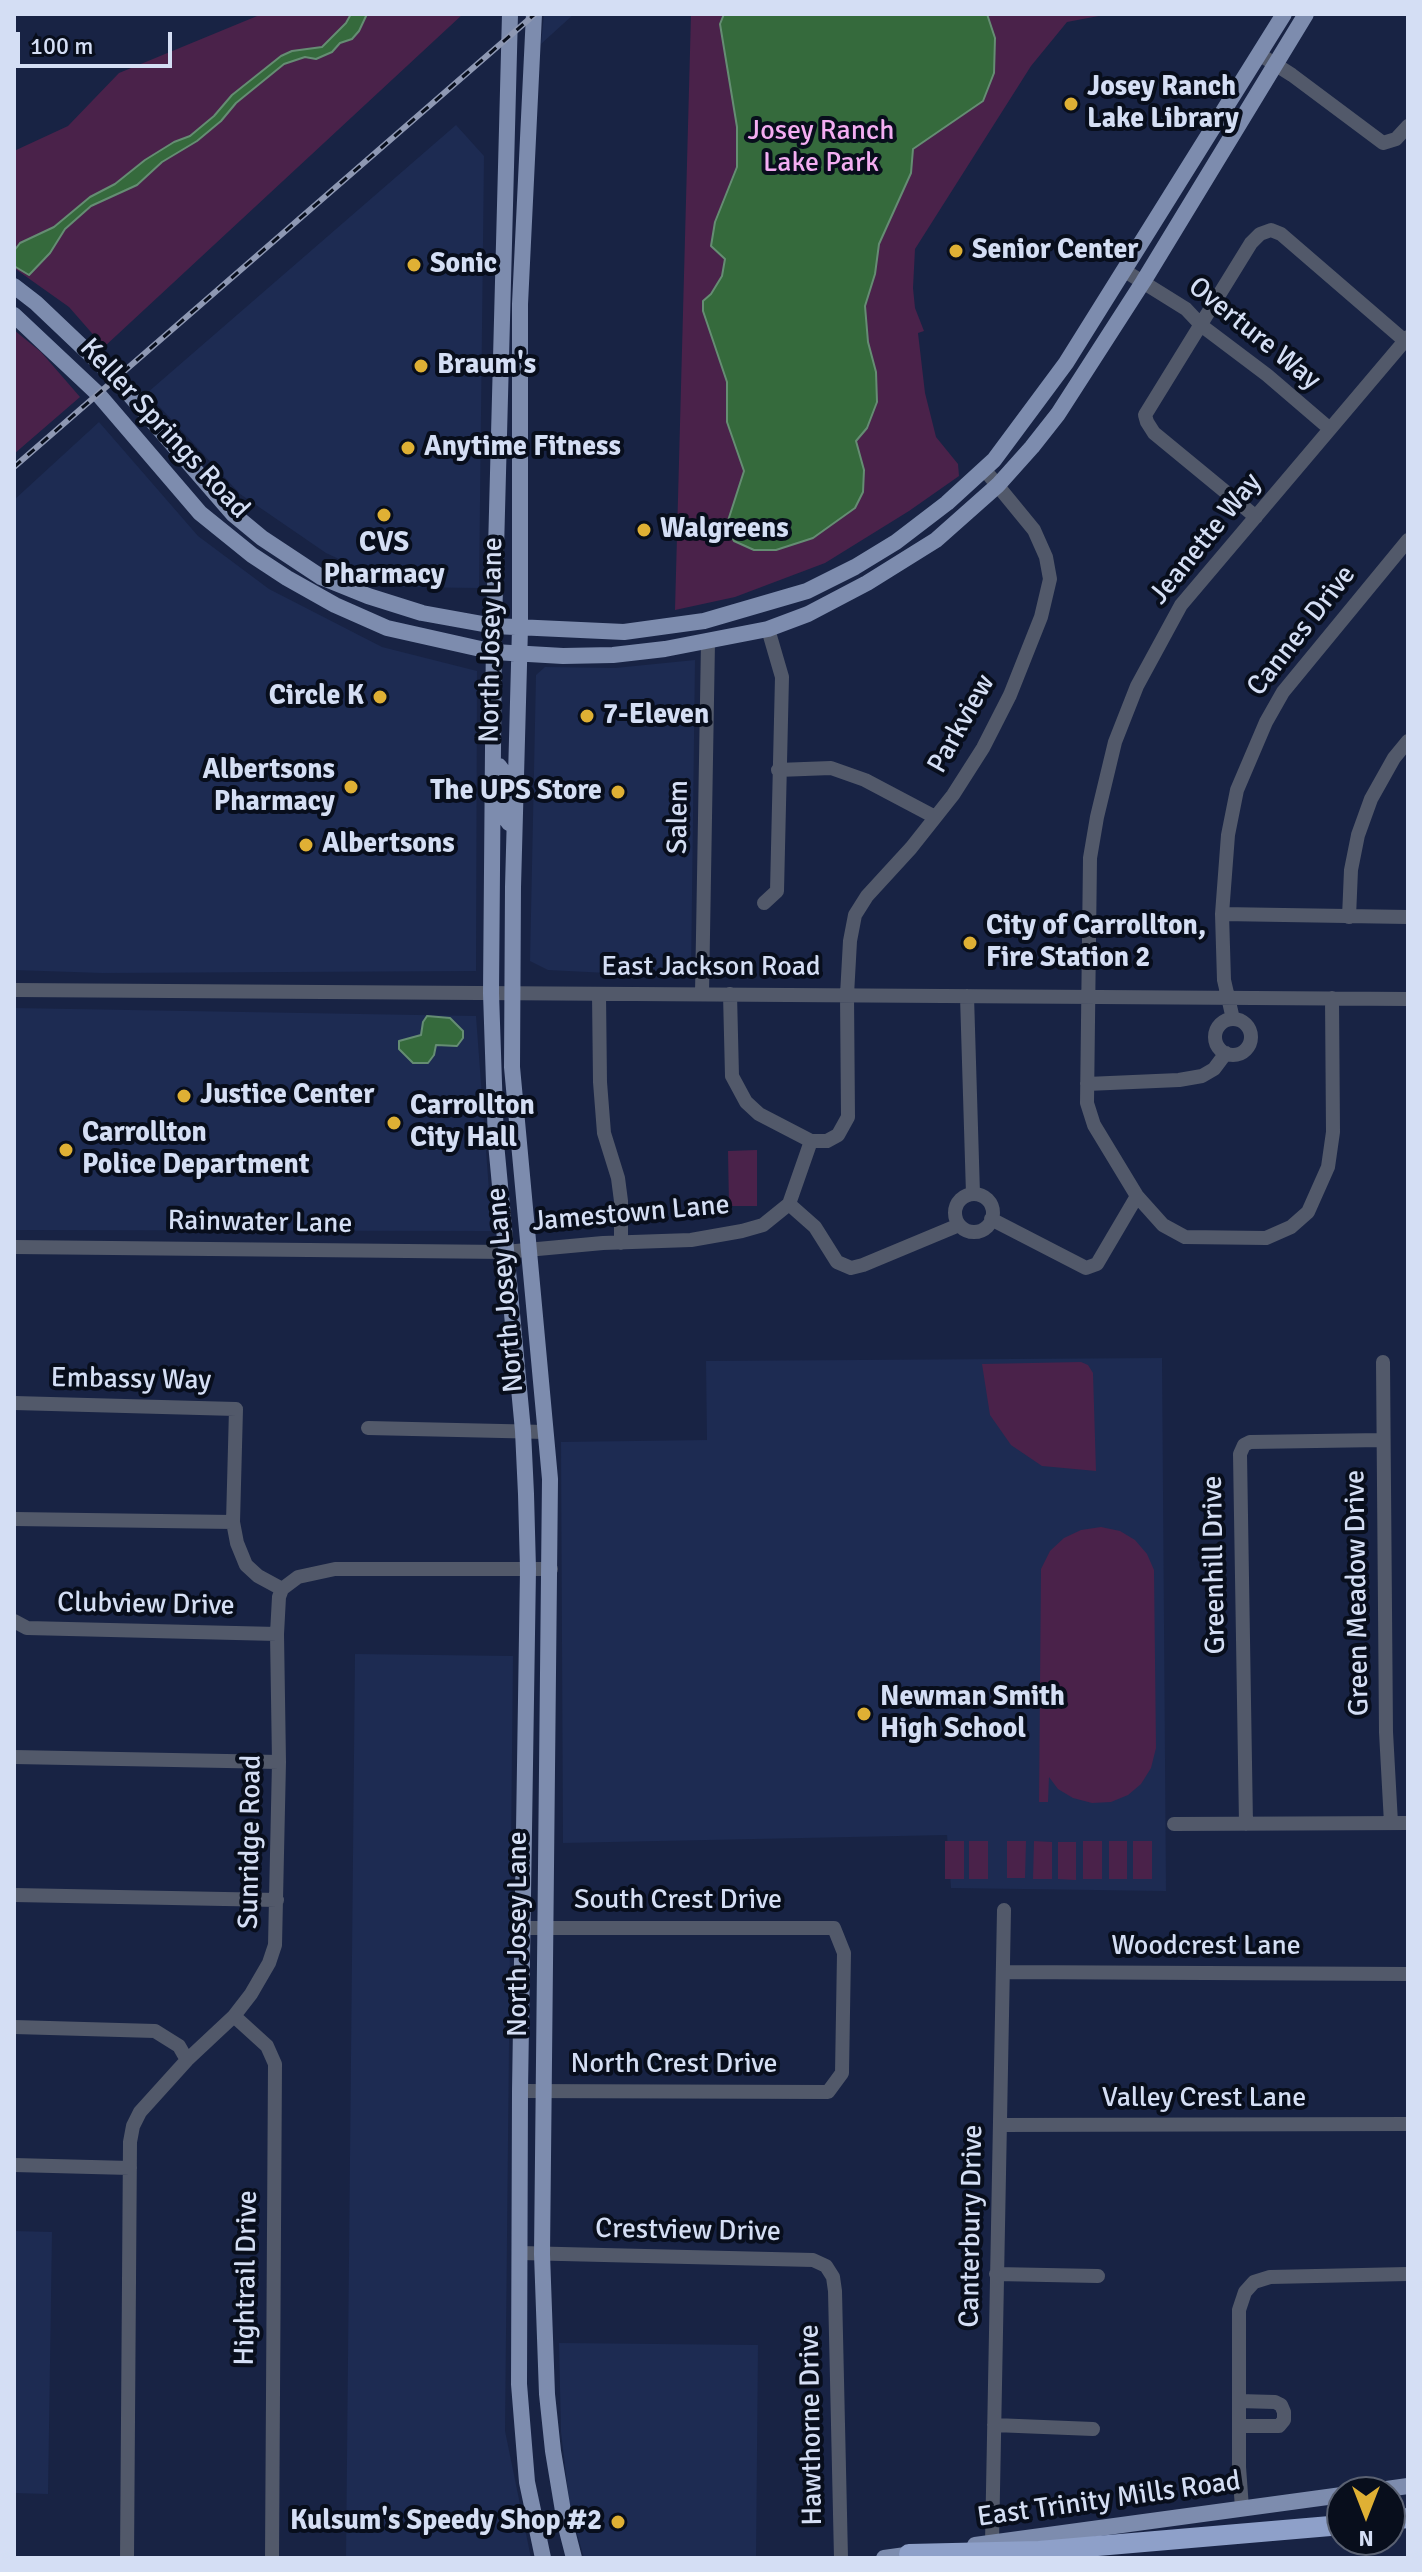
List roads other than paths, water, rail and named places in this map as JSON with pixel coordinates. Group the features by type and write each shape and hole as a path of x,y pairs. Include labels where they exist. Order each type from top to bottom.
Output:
{"highway":[{"path":"909,2554 1039,2551 1326,2526"}],"main road":[{"name":"North Josey Lane","path":"510,14 494,626 491,993 496,1143 523,1431 528,1569 520,2091 521,2419 527,2482 543,2558"},
{"name":"North Josey Lane","path":"534,14 520,304 520,628 512,1067 550,1479 542,2254 549,2418 559,2494 574,2558"},
{"name":"Keller Springs Road","path":"14,286 116,379 233,514 262,538 321,577 422,613 494,626 624,632 704,621 807,591 855,567 917,527 994,460 1066,363 1284,14"},
{"name":"Keller Springs Road","path":"14,315 98,394 200,513 252,555 287,578 335,605 387,628 494,652 563,656 613,655 708,642 768,629 808,614 936,540 998,485 1058,414 1143,282 1306,14"},
{"path":"508,96 518,179 526,182"},
{"path":"127,431 139,427 147,429 164,446 180,454"},
{"path":"704,621 708,642"},
{"path":"492,757 502,770 503,815 514,826"},
{"path":"491,828 500,834 505,843 506,880 513,887"},
{"path":"521,2419 549,2418"},
{"name":"East Trinity Mills Road","path":"884,2558 1326,2497"}],"street":[{"path":"1259,54 1383,143 1396,139 1408,126"},
{"path":"1256,517 1154,433 1145,415 1251,243 1260,234 1271,230 1281,234 1407,339"},
{"name":"Overture Way","path":"1125,271 1186,309 1202,326 1267,375 1330,429"},
{"name":"Jeanette Way","path":"1332,998 1333,1132 1328,1167 1308,1212 1291,1227 1266,1238 1185,1237 1163,1225 1137,1196 1094,1125 1087,1103 1090,858 1115,742 1137,686 1181,605 1407,339"},
{"name":"Parkview","path":"811,1141 827,1141 838,1135 848,1117 847,995 855,915 867,896 953,795 983,748 1010,695 1041,617 1050,579 1046,557 1034,530 984,469"},
{"name":"Cannes Drive","path":"1233,1019 1224,980 1222,914 1228,835 1237,790 1266,722 1283,692 1408,540"},
{"path":"764,903 777,891 782,677 768,629"},
{"name":"Salem","path":"702,994 708,642"},
{"path":"1349,917 1351,870 1358,835 1371,799 1394,758 1408,741"},
{"path":"778,770 831,768 865,780 935,817"},
{"path":"1222,914 1408,917"},
{"name":"East Jackson Road","path":"14,990 1408,999"},
{"path":"599,994 604,1133 618,1178 621,1243"},
{"path":"730,994 732,1076 746,1102 759,1114 811,1141 789,1204 815,1227 837,1262 851,1268 863,1265 959,1225"},
{"path":"967,996 973,1194"},
{"path":"1087,1084 1202,1076 1214,1069 1226,1053 1242,1051 1250,1037 1243,1023 1233,1019 1221,1023 1215,1034 1217,1045 1226,1053"},
{"path":"973,1194 984,1197 989,1201 991,1219 980,1230 968,1231 959,1225 955,1208 962,1198 973,1194"},
{"path":"991,1219 1086,1268 1097,1264 1137,1196"},
{"name":"Jamestown Lane","path":"505,1252 679,1241 742,1231 763,1225 789,1204"},
{"name":"Rainwater Lane","path":"14,1247 505,1252"},
{"name":"Green Meadow Drive","path":"1383,1362 1386,1732 1391,1823"},
{"name":"Embassy Way","path":"14,1403 236,1409 233,1522 237,1543 246,1565 258,1576 282,1589"},
{"path":"368,1428 546,1432"},
{"name":"Greenhill Drive","path":"1246,1824 1240,1454 1244,1445 1250,1442 1382,1440"},
{"path":"14,1519 233,1522"},
{"path":"282,1589 298,1577 335,1569 551,1569"},
{"name":"Sunridge Road","path":"127,2558 130,2168 133,2126 140,2112 187,2060 234,2016 260,1980 275,1945 279,1762 277,1634 282,1589"},
{"name":"Clubview Drive","path":"14,1621 27,1628 277,1634"},
{"path":"14,1757 279,1762"},
{"path":"1174,1824 1408,1823"},
{"path":"14,1895 277,1900"},
{"name":"Canterbury Drive","path":"992,2543 1004,1910"},
{"name":"South Crest Drive","path":"522,1928 834,1928 844,1953 842,2073 828,2092"},
{"name":"Woodcrest Lane","path":"1004,1972 1408,1974"},
{"name":"Hightrail Drive","path":"234,2016 267,2046 275,2064 272,2558"},
{"path":"14,2027 155,2031 179,2046 187,2060"},
{"name":"North Crest Drive","path":"520,2091 828,2092"},
{"name":"Valley Crest Lane","path":"1001,2125 1408,2124"},
{"path":"14,2165 130,2168"},
{"name":"Crestview Drive","path":"520,2253 813,2260 826,2266 833,2277 835,2291"},
{"path":"996,2274 1098,2276"},
{"path":"1242,2508 1239,2310 1245,2292 1254,2282 1270,2277 1408,2274"},
{"name":"Hawthorne Drive","path":"835,2291 841,2558"},
{"path":"1239,2401 1275,2402 1281,2405 1284,2412 1284,2420 1279,2426 1239,2426"},
{"path":"994,2425 1093,2429"}],"railway":[{"path":"14,467 535,14"}],"place":[{"name":"Josey Ranch Lake Library","path":"1071,104"},
{"name":"Senior Center","path":"956,251"},
{"name":"Sonic","path":"414,265"},
{"name":"Braum's","path":"421,366"},
{"name":"Anytime Fitness","path":"408,448"},
{"name":"CVS Pharmacy","path":"384,515"},
{"name":"Walgreens","path":"644,530"},
{"name":"Circle K","path":"380,697"},
{"name":"7-Eleven","path":"587,716"},
{"name":"Albertsons Pharmacy","path":"351,787"},
{"name":"The UPS Store","path":"618,792"},
{"name":"Albertsons","path":"306,845"},
{"name":"City of Carrollton, Fire Station 2","path":"970,943"},
{"name":"Justice Center","path":"184,1096"},
{"name":"Carrollton City Hall","path":"394,1123"},
{"name":"Carrollton Police Department","path":"66,1150"},
{"name":"Newman Smith High School","path":"864,1714"},
{"name":"Kulsum's Speedy Shop #2","path":"618,2522"}],"park label":[{"name":"Josey Ranch Lake Park","path":"821,148"}]}
